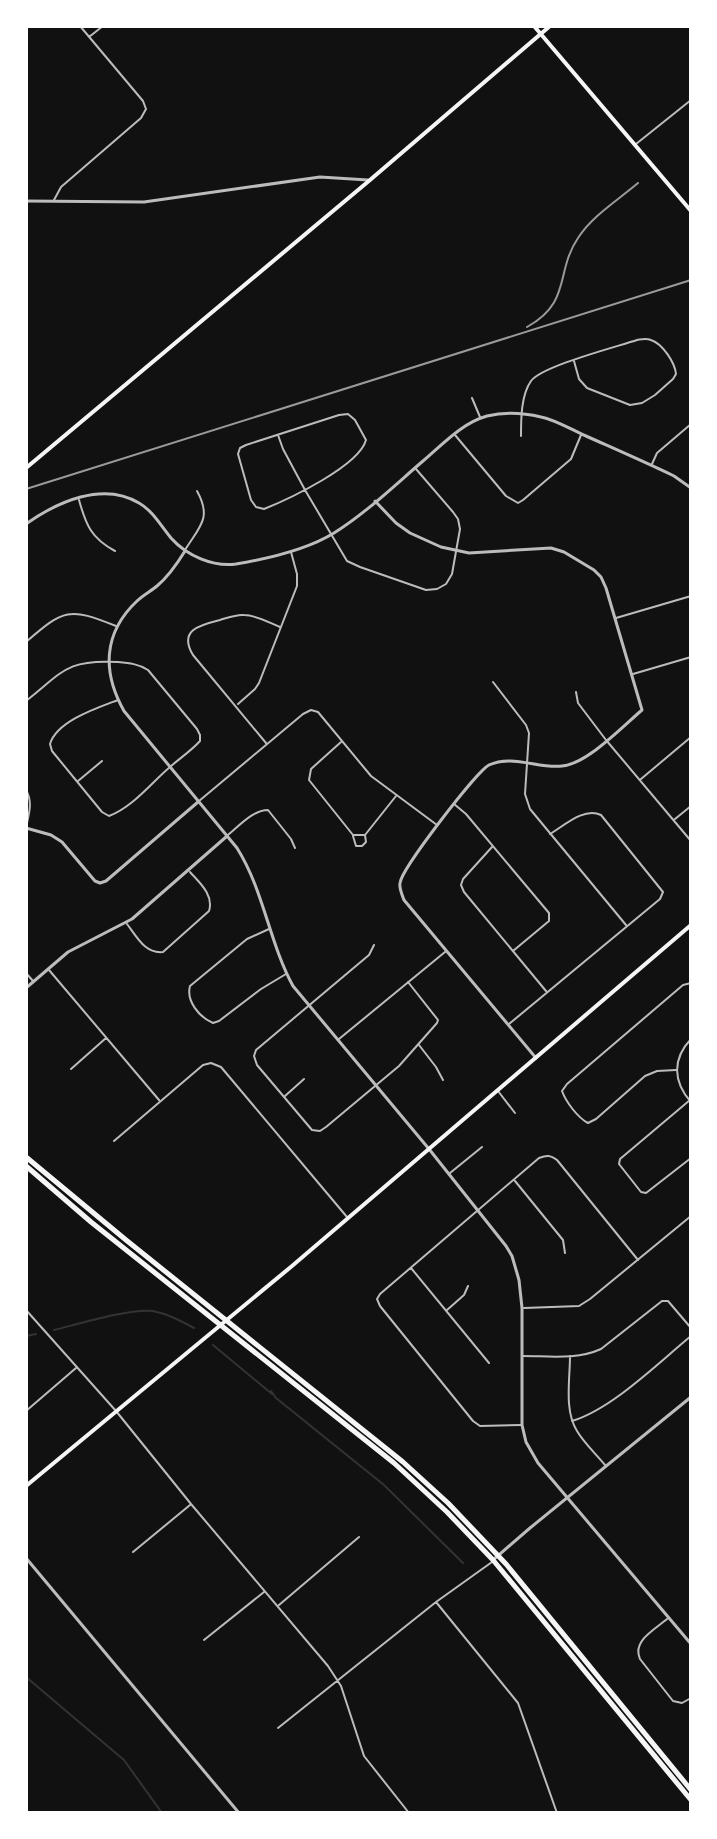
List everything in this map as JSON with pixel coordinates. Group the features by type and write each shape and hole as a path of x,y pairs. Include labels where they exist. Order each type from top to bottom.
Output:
{"highway":[{"path":"26,1157 403,1462 448,1503 691,1790"},
{"path":"26,1166 91,1222 403,1471 496,1558 691,1800"}],"main road":[{"path":"534,26 691,211"},
{"path":"26,468 550,26"},
{"path":"26,1486 348,1218 691,925"}],"street":[{"path":"54,201 61,187 141,118 146,109 143,101 80,26"},
{"path":"89,37 103,26"},
{"path":"636,145 691,100"},
{"path":"26,201 144,202 320,177 370,180"},
{"path":"521,436 525,393 537,375 556,365 648,339 663,350 676,374 655,395 642,403 630,405 587,388 579,379 574,361"},
{"path":"472,398 481,419"},
{"path":"26,524 65,502 109,494 138,502 185,551 210,563 232,564 291,550 331,535 454,434 481,419 503,413 544,417 674,476 691,488"},
{"path":"348,414 366,440 363,448 331,475 305,490 264,509 256,507 251,500 238,454 240,448 348,414"},
{"path":"651,465 657,453 691,424"},
{"path":"454,434 506,496 518,503 571,459 582,434"},
{"path":"278,435 305,490 347,561 426,590 437,589 446,584 452,574 460,529 458,519 415,468"},
{"path":"197,491 204,504 205,517 185,551 171,572 138,599 116,626 109,662 118,700 250,868 286,974 293,986 506,1246 519,1280 522,1308 522,1425 526,1442 538,1463 691,1644"},
{"path":"78,499 92,533 102,544 115,551"},
{"path":"375,501 410,533 441,547 469,553 540,548 564,552 601,577 616,618 642,710 587,757 569,765 558,767 527,762 489,765 478,773 437,826 403,872 400,884 404,900 536,1058"},
{"path":"236,706 259,683 297,586 291,550"},
{"path":"616,618 691,596"},
{"path":"26,642 49,622 74,613 87,614 116,626"},
{"path":"267,744 193,655 188,639 191,631 198,626 245,615 280,627"},
{"path":"632,674 691,657"},
{"path":"26,701 72,665 85,662 131,663 148,670 197,729 200,741 193,749 120,812 109,816 102,812 52,751 50,744 51,738 77,717 118,700"},
{"path":"493,682 529,733 525,794 530,809 626,926"},
{"path":"576,692 578,703 606,740 691,841"},
{"path":"26,790 31,809 26,828 51,835 62,842 100,883 311,710 318,712 371,776 437,826"},
{"path":"640,780 691,737"},
{"path":"341,741 311,769 309,780 353,835 356,846 366,842 365,835 396,796"},
{"path":"77,781 102,761"},
{"path":"454,804 466,814 549,913 549,921 513,951"},
{"path":"674,820 691,806"},
{"path":"26,988 68,952 126,923 262,809 268,810 295,848"},
{"path":"508,1025 660,899 663,892 607,819 595,812 590,811 550,834"},
{"path":"353,835 365,835"},
{"path":"493,847 461,885 547,992"},
{"path":"126,923 147,950 163,952 211,907 206,892 188,870"},
{"path":"270,928 247,939 190,986 188,995 206,1020 213,1023 286,974"},
{"path":"374,945 369,955 256,1050 257,1065 312,1130 320,1131 399,1066 438,1020 408,982"},
{"path":"339,1040 446,951"},
{"path":"48,969 160,1100"},
{"path":"26,973 33,982"},
{"path":"676,1070 657,1071 645,1076 588,1123 562,1091 567,1083 683,985 691,983"},
{"path":"71,1069 107,1037"},
{"path":"691,1039 680,1052 676,1066 680,1086 690,1101 620,1159 619,1164 641,1192 646,1193 691,1158"},
{"path":"418,1044 443,1080"},
{"path":"114,1141 203,1065 211,1063 221,1067 348,1218"},
{"path":"284,1097 304,1079"},
{"path":"497,1091 515,1113"},
{"path":"449,1174 482,1147"},
{"path":"522,1425 480,1426 473,1421 380,1306 377,1299 380,1294 539,1158 551,1155 638,1260"},
{"path":"515,1180 563,1240 565,1253"},
{"path":"522,1308 579,1306 691,1216"},
{"path":"411,1268 489,1363"},
{"path":"446,1311 464,1295 468,1286"},
{"path":"521,1356 583,1356 601,1349 662,1301 668,1301 691,1328"},
{"path":"26,1310 116,1411 328,1666 337,1680 364,1756 409,1813"},
{"path":"572,1421 606,1406 691,1336"},
{"path":"570,1356 572,1421 578,1433 606,1466"},
{"path":"26,1411 77,1368"},
{"path":"278,1728 496,1558 691,1397"},
{"path":"133,1552 191,1504"},
{"path":"278,1605 359,1537"},
{"path":"26,1558 239,1813"},
{"path":"204,1640 265,1591"},
{"path":"436,1602 518,1703 557,1813"},
{"path":"669,1617 638,1644 636,1652 673,1701 682,1703 691,1698"}],"waterway":[{"path":"54,1330 143,1311 164,1314 194,1328"},
{"path":"26,1336 36,1334"},
{"path":"213,1345 272,1394"},
{"path":"271,1391 384,1485 463,1563"},
{"path":"26,1677 124,1760 162,1813"}],"railway":[{"path":"527,327 541,317 557,297 571,251 584,230 638,183"},
{"path":"26,489 691,280"}]}
